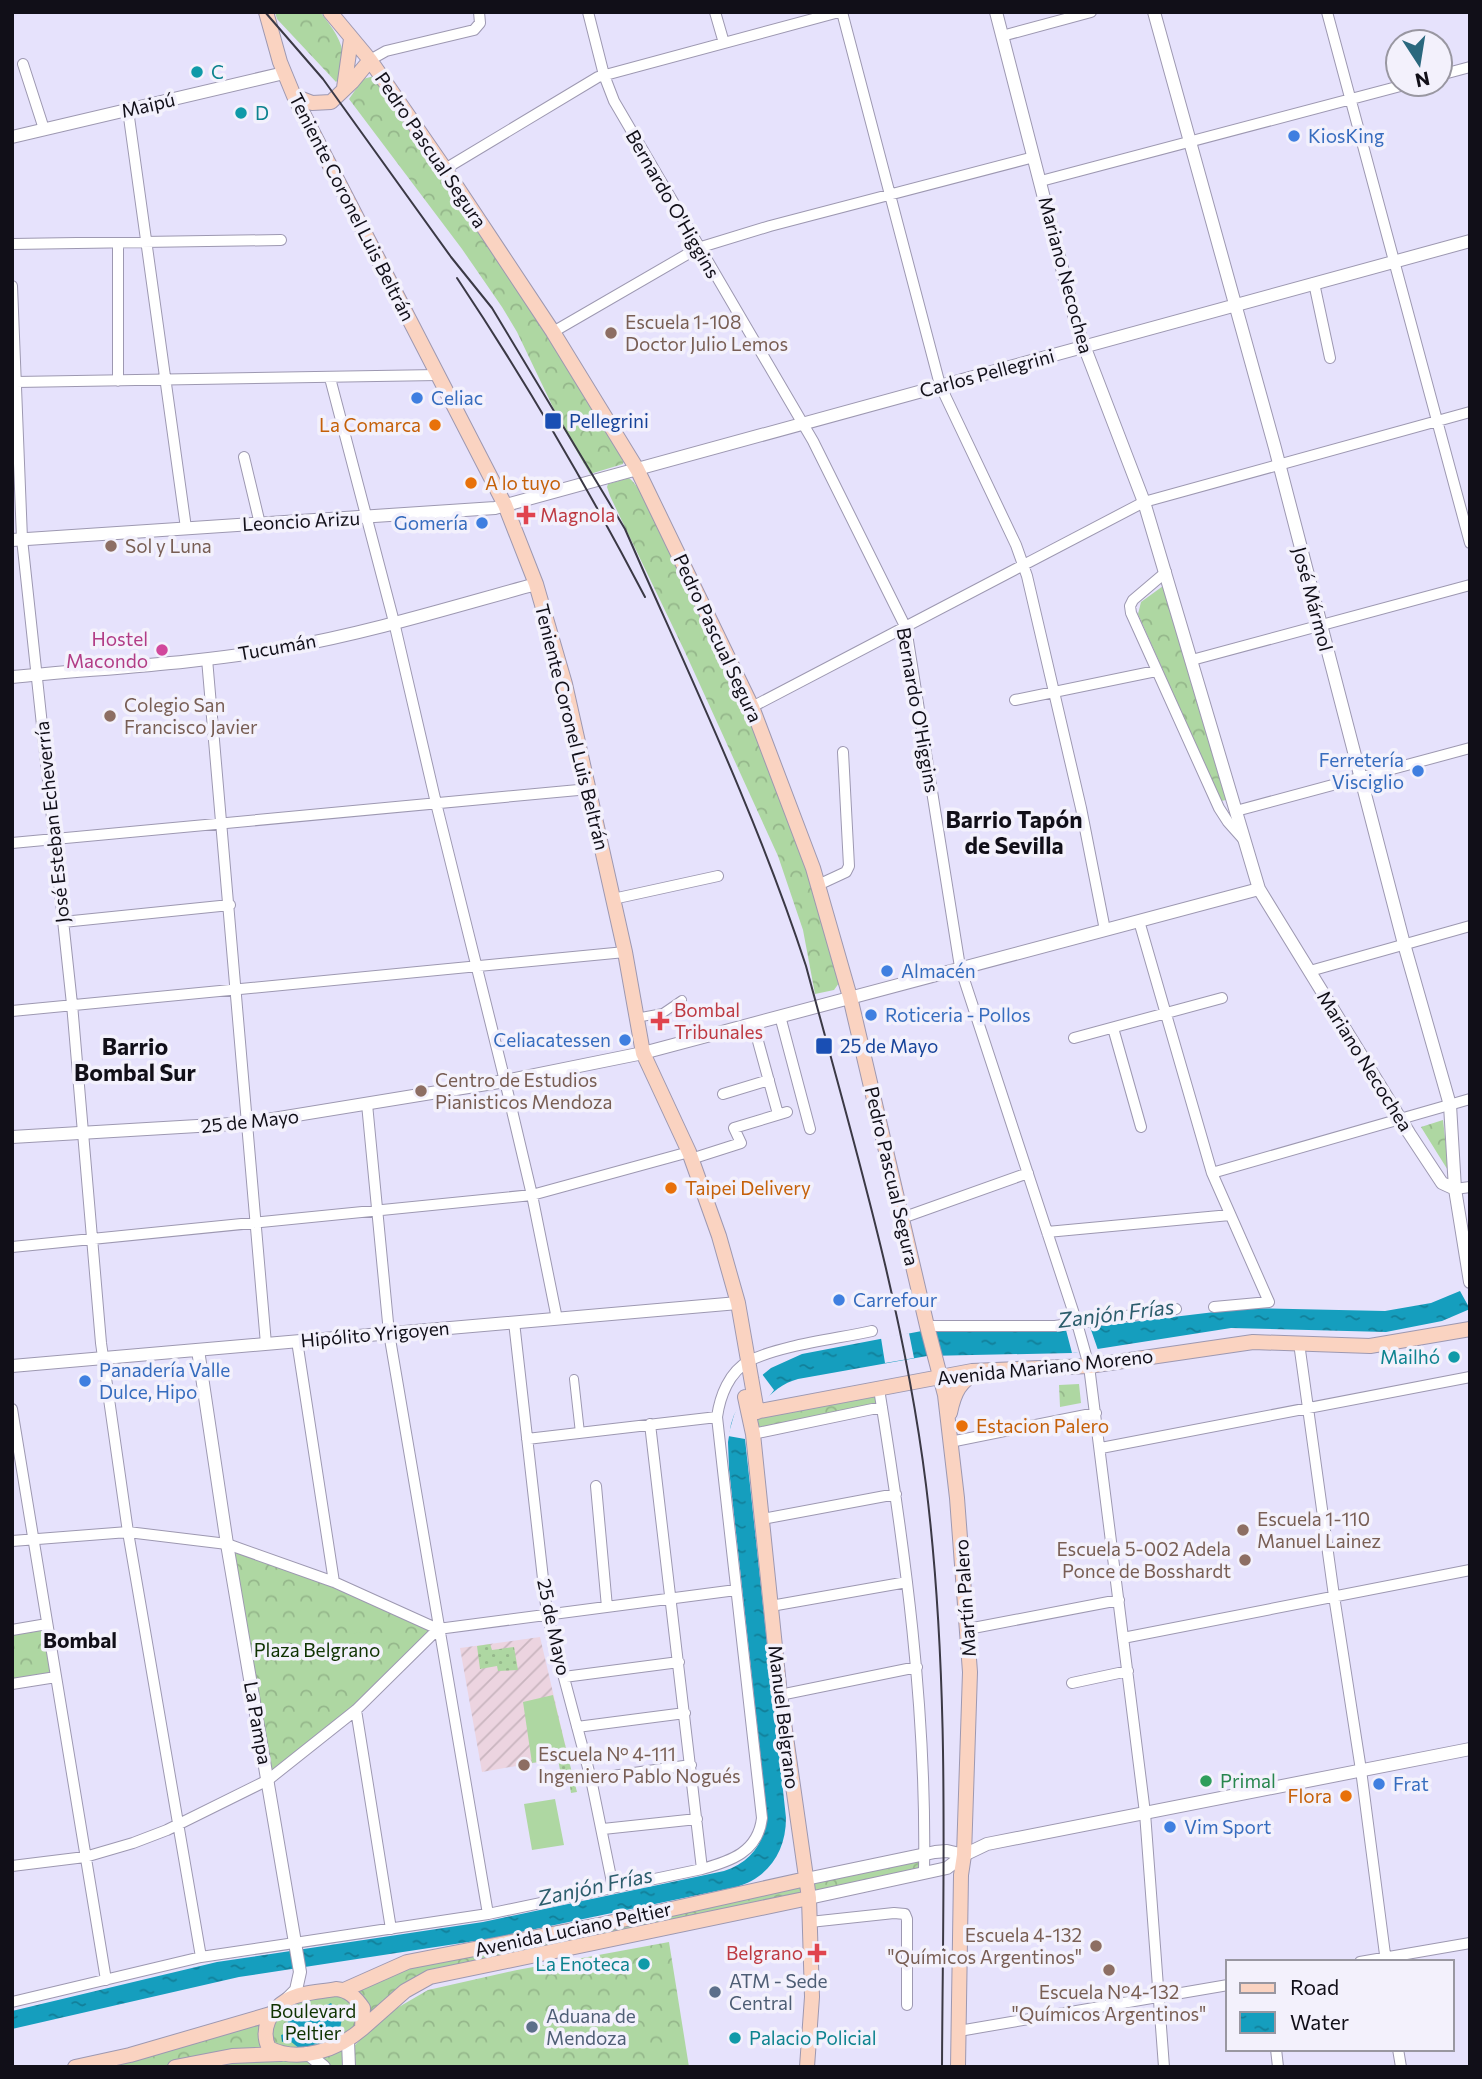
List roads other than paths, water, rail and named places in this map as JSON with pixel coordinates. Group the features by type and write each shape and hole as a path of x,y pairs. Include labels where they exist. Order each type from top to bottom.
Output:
{"main road":[{"name":"Teniente Coronel Luis Beltrán","path":"266,12 284,73 294,96 505,505 536,584 565,684 589,789 625,953 643,1053 690,1156 719,1236 744,1365 754,1396"},
{"name":"Pedro Pascual Segura","path":"330,12 370,60 445,169 553,332 637,469 752,707 818,885 850,997 930,1338"},
{"path":"342,92 348,75 351,39"},
{"path":"294,96 312,103 331,102 370,60"},
{"name":"Avenida Mariano Moreno","path":"752,1413 982,1370 1237,1343 1370,1346 1470,1329"},
{"name":"Martín Palero","path":"930,1338 942,1376 948,1421 968,1629 970,1680 961,1875 958,2067"},
{"name":"Manuel Belgrano","path":"744,1365 752,1413 780,1695 809,1898 812,1997 807,2067"},
{"path":"948,1421 958,1388 970,1376 982,1370"},
{"name":"Manuel Belgrano","path":"752,1413 754,1396"},
{"name":"Avenida Luciano Peltier","path":"344,1990 407,1962 604,1924 806,1879"},
{"name":"Avenida Luciano Peltier","path":"362,2029 405,1991 430,1977 809,1898"},
{"path":"175,2067 232,2056 291,2054 307,2053 326,2050 348,2041 362,2029 363,2008 344,1990 305,1994 286,2000 267,2022 265,2041 269,2048 275,2051 291,2054"},
{"path":"75,2067 130,2055 274,2013"}],"street":[{"name":"Bernardo O'Higgins","path":"588,12 604,75 614,101 802,424 906,628 960,967 1080,1330 1087,1359 1101,1448 1145,1813 1164,2067"},
{"path":"715,12 724,43"},
{"path":"445,169 604,75 841,12 940,385 1024,566 1105,930"},
{"name":"Mariano Necochea","path":"996,12 1084,347 1144,502 1259,889 1442,1183 1455,1189"},
{"path":"1002,36 1091,12"},
{"name":"José Mármol","path":"1154,12 1278,465 1404,944 1450,1105 1455,1189"},
{"path":"1327,12 1470,543"},
{"path":"370,60 386,51 474,30 480,18"},
{"path":"23,64 44,129"},
{"name":"Maipú","path":"12,137 284,73"},
{"path":"1041,181 1384,90"},
{"path":"128,110 186,528"},
{"path":"553,332 698,248 1034,158"},
{"path":"12,244 281,240"},
{"name":"Carlos Pellegrini","path":"505,505 1470,241"},
{"path":"118,243 118,381"},
{"path":"1314,284 1330,358"},
{"name":"José Esteban Echeverría","path":"12,286 16,382 17,539 72,1004 103,1358 128,1532 201,1958"},
{"path":"16,382 438,376"},
{"path":"330,378 394,622 505,1081 557,1319"},
{"path":"752,707 1144,502 1470,412"},
{"path":"244,457 260,524"},
{"name":"Leoncio Arizu","path":"17,539 479,510 505,505"},
{"name":"Mariano Necochea","path":"1166,572 1138,595 1130,606 1130,613 1219,808 1244,840"},
{"name":"Tucumán","path":"12,677 207,659 282,649 536,584"},
{"path":"1192,660 1470,584"},
{"path":"207,659 258,1224 266,1344"},
{"path":"1015,700 1156,671"},
{"path":"1236,811 1470,748"},
{"path":"818,885 846,872 849,866 843,752"},
{"path":"12,843 589,789"},
{"path":"613,899 718,876"},
{"name":"25 de Mayo","path":"12,1137 248,1123 505,1081 643,1053 1259,889"},
{"path":"63,922 230,905"},
{"path":"1139,921 1168,1013 1212,1173 1269,1302 1214,1307"},
{"path":"1310,971 1470,926"},
{"path":"12,1011 625,953"},
{"path":"1074,1038 1222,998"},
{"path":"636,1018 663,1013 682,1000"},
{"path":"780,1016 810,1129"},
{"path":"12,1247 532,1195 741,1143 734,1128 782,1113 769,1080 753,1023"},
{"path":"1114,1028 1141,1127"},
{"path":"723,1094 769,1080"},
{"path":"1212,1173 1470,1099"},
{"path":"367,1104 389,1333 488,1914"},
{"path":"902,1218 1028,1173"},
{"path":"1469,1277 1455,1189 1470,1187"},
{"path":"1047,1232 1230,1215"},
{"name":"Hipólito Yrigoyen","path":"12,1366 733,1303"},
{"path":"930,1338 1055,1326 1080,1330 1176,1309"},
{"name":"25 de Mayo","path":"514,1322 547,1614 591,1779 613,1887"},
{"path":"12,2002 201,1958 295,1946 488,1914 702,1868 735,1858 751,1846 758,1835 762,1818 717,1417 723,1391 744,1365 781,1350 872,1331"},
{"path":"297,1341 334,1582"},
{"path":"1299,1343 1386,1960 1470,1943"},
{"name":"La Pampa","path":"198,1350 299,1970"},
{"path":"1101,1448 1470,1377"},
{"path":"574,1379 580,1433"},
{"path":"879,1389 917,1667 925,1873"},
{"path":"753,1434 882,1407"},
{"path":"12,1409 106,1980"},
{"path":"950,1442 1096,1413"},
{"path":"527,1438 717,1417"},
{"path":"650,1424 702,1868"},
{"path":"596,1486 607,1607"},
{"path":"762,1519 895,1494"},
{"path":"12,1541 128,1532 228,1544 334,1582 438,1629 736,1590"},
{"path":"1123,1638 1470,1570"},
{"path":"771,1606 907,1582"},
{"path":"968,1629 1119,1600"},
{"path":"12,1630 47,1624"},
{"path":"12,1866 85,1857 141,1840 179,1825 268,1780 356,1710 438,1629"},
{"path":"564,1677 679,1662"},
{"path":"780,1695 917,1667"},
{"path":"1072,1683 1128,1671"},
{"path":"12,1684 56,1676"},
{"path":"356,1710 391,1929"},
{"path":"577,1727 684,1713"},
{"path":"809,1898 947,1868 964,1855 988,1844 1470,1749"},
{"path":"591,1779 691,1765"},
{"path":"603,1829 697,1818"},
{"path":"806,1879 925,1854 947,1851 964,1855"},
{"path":"810,1922 905,1914 907,2005"},
{"path":"299,1970 305,1982 325,1991"},
{"path":"286,2000 296,1990 299,1970"},
{"path":"959,2031 1226,1984"},
{"path":"348,2041 349,2067"},
{"path":"307,2053 324,2067"}],"water":[{"path":"1460,1291 1470,1309 1442,1321 1386,1332 1231,1328 1072,1353 927,1356 788,1383 764,1402 752,1420 745,1439 786,1818 783,1842 766,1870 736,1887 488,1939 239,1977 12,2029 12,2011 217,1962 483,1922 724,1871 749,1857 764,1833 767,1814 728,1442 734,1415 755,1381 771,1368 802,1354 927,1330 1056,1331 1248,1308 1385,1311 1431,1303"},
{"path":"331,2003 342,2018 338,2041 300,2049 289,2040 282,2042 281,2035 287,2033 288,2019"}],"tram line":[{"path":"265,12 323,79 451,257 492,308 625,529 750,816 806,966 875,1223 904,1353 926,1485 934,1557 942,1703 942,2067"},
{"path":"457,278 555,435 645,597"}],"place":[{"name":"C","path":"197,72"},
{"name":"D","path":"241,113"},
{"name":"KiosKing","path":"1294,136"},
{"name":"Escuela 1-108 Doctor Julio Lemos","path":"611,333"},
{"name":"Celiac","path":"417,398"},
{"name":"Pellegrini","path":"553,421"},
{"name":"La Comarca","path":"435,425"},
{"name":"A lo tuyo","path":"471,483"},
{"name":"Magnola","path":"526,515"},
{"name":"Gomería","path":"482,523"},
{"name":"Sol y Luna","path":"111,546"},
{"name":"Hostel Macondo","path":"162,650"},
{"name":"Colegio San Francisco Javier","path":"110,716"},
{"name":"Ferretería Visciglio","path":"1418,771"},
{"name":"Almacén","path":"887,971"},
{"name":"Roticeria - Pollos","path":"871,1015"},
{"name":"Bombal Tribunales","path":"660,1021"},
{"name":"Celiacatessen","path":"625,1040"},
{"name":"25 de Mayo","path":"824,1046"},
{"name":"Centro de Estudios Pianisticos Mendoza","path":"421,1091"},
{"name":"Taipei Delivery","path":"671,1188"},
{"name":"Carrefour","path":"839,1300"},
{"name":"Mailhó","path":"1454,1357"},
{"name":"Panadería Valle Dulce, Hipo","path":"85,1381"},
{"name":"Estacion Palero","path":"962,1426"},
{"name":"Escuela 1-110 Manuel Lainez","path":"1243,1530"},
{"name":"Escuela 5-002 Adela Ponce de Bosshardt","path":"1245,1560"},
{"name":"Escuela Nº 4-111 Ingeniero Pablo Nogués","path":"524,1765"},
{"name":"Primal","path":"1206,1781"},
{"name":"Frat","path":"1379,1784"},
{"name":"Flora","path":"1346,1796"},
{"name":"Vim Sport","path":"1170,1827"},
{"name":"Escuela 4-132 \"Químicos Argentinos\"","path":"1096,1946"},
{"name":"Belgrano","path":"817,1953"},
{"name":"La Enoteca","path":"644,1964"},
{"name":"Escuela N°4-132 \"Químicos Argentinos\"","path":"1109,1970"},
{"name":"ATM - Sede Central","path":"715,1992"},
{"name":"Aduana de Mendoza","path":"532,2027"},
{"name":"Palacio Policial","path":"735,2038"}],"district":[{"name":"Barrio Tapón de Sevilla","path":"1014,833"},
{"name":"Barrio Bombal Sur","path":"135,1060"},
{"name":"Bombal","path":"80,1641"}],"water label":[{"name":"Zanjón Frías","path":"1116,1314"},
{"name":"Zanjón Frías","path":"595,1887"}],"park label":[{"name":"Plaza Belgrano","path":"317,1650"},
{"name":"Boulevard Peltier","path":"313,2022"}]}
